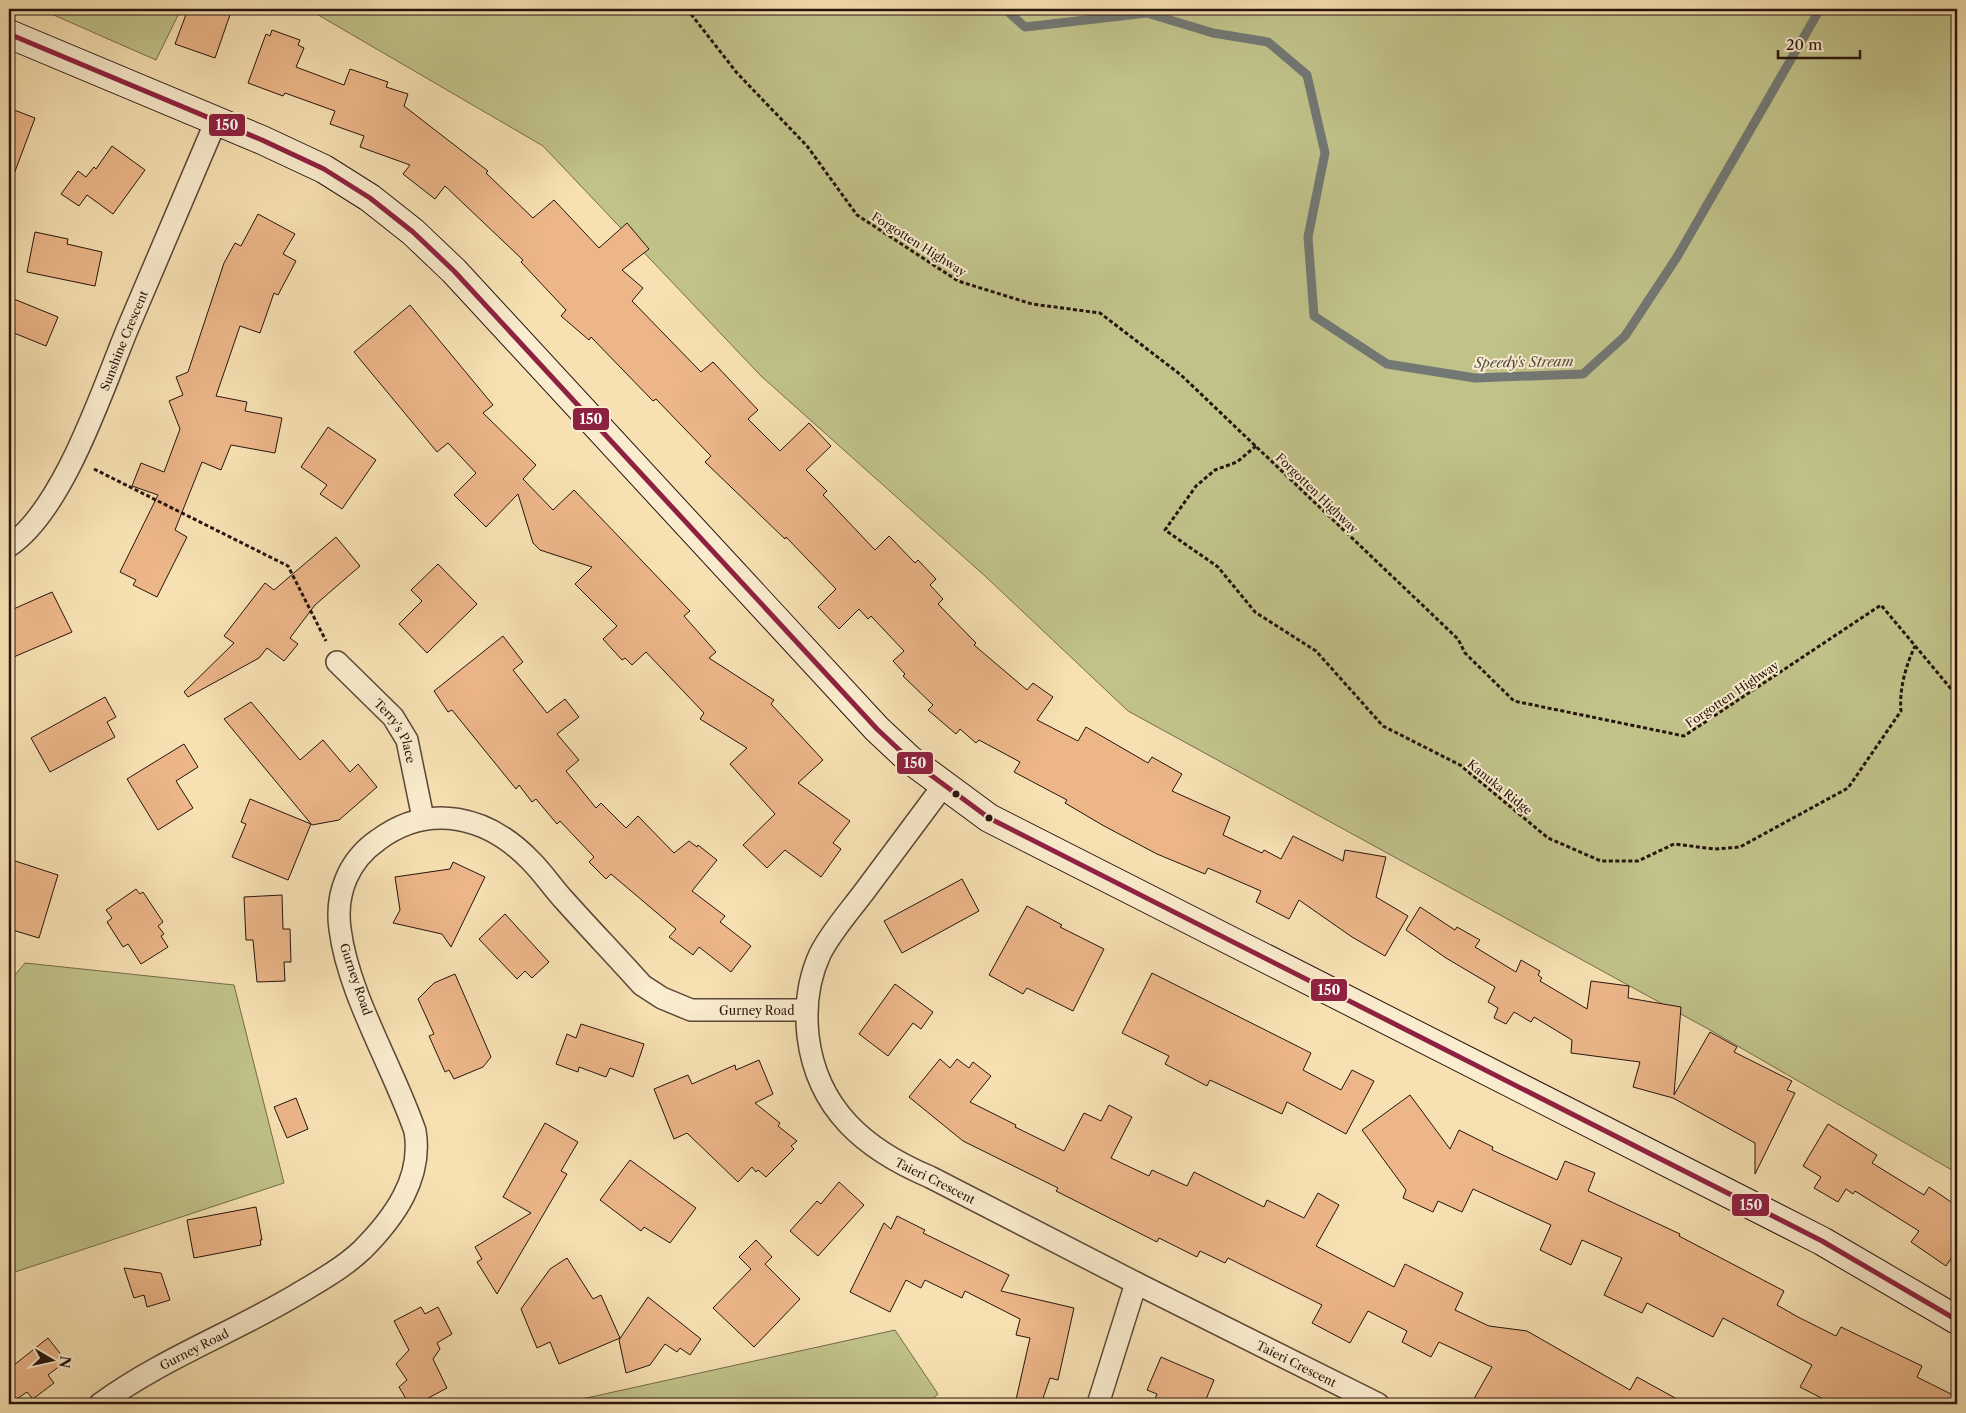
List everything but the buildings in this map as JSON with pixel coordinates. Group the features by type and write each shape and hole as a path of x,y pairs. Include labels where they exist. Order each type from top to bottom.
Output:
{"street":[{"path":"9,34 216,121 324,169 370,198 413,232 454,271 877,729 909,759 943,786 989,818 1063,858 1822,1241 1957,1320"},
{"name":"Sunshine Crescent","path":"9,546 24,536 42,513 73,459 216,121"},
{"name":"Terry's Place","path":"338,662 393,717 407,740 423,818"},
{"name":"Taieri Crescent","path":"943,786 828,940 814,972 806,1010 810,1050 822,1087 844,1121 868,1142 898,1163 981,1202 1136,1283 1378,1404"},
{"name":"Gurney Road","path":"100,1404 156,1369 263,1315 315,1284 361,1251 394,1212 410,1183 416,1160 414,1131 346,958 340,928 339,905 344,883 354,863 368,847 396,829 423,818 461,819 475,823 501,838 530,860 642,985 662,998 691,1010 806,1010"},
{"path":"1098,1404 1136,1283"}],"path":[{"name":"Forgotten Highway","path":"687,9 737,73 807,146 857,215 958,281 1032,304 1100,313 1182,375 1458,638 1465,653 1514,701 1684,736 1881,605 1957,696"},
{"name":"Kanuka Ridge","path":"1256,446 1237,462 1215,470 1196,486 1165,530 1218,567 1255,612 1316,651 1383,726 1460,766 1548,838 1601,860 1638,861 1674,844 1715,848 1740,847 1848,788 1901,711 1900,701 1907,663 1915,646"},
{"path":"73,459 288,566 338,662"}],"green space":[{"path":"40,9 181,9 156,60"},
{"path":"308,9 1957,9 1957,1173 1710,1030 1128,711 985,576 761,376 543,146"},
{"path":"25,963 234,985 284,1183 9,1274 9,982"},
{"path":"895,1330 938,1394 927,1404 559,1404"}],"waterway":[{"name":"Speedy's Stream","path":"1005,9 1025,27 1147,13 1213,33 1268,42 1307,75 1325,153 1308,237 1314,316 1387,364 1475,378 1583,374 1625,336 1677,257 1820,9"}],"transit line":[{"name":"150","path":"9,34 262,140 324,169 370,198 413,232 454,271 877,729 909,759 989,818 1822,1241 1957,1320"}]}
